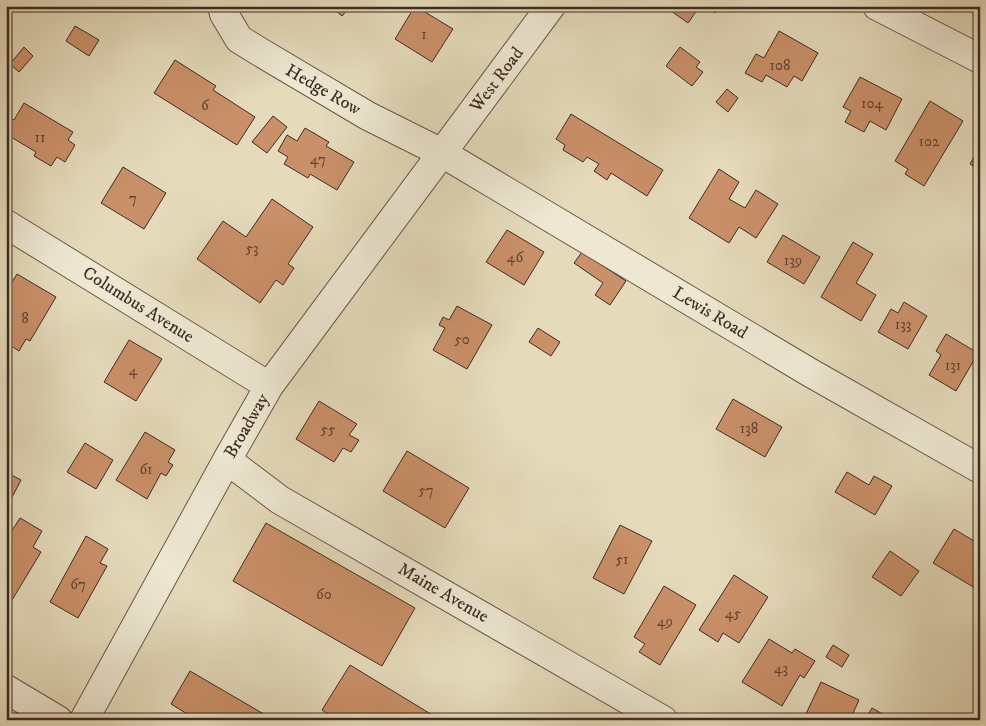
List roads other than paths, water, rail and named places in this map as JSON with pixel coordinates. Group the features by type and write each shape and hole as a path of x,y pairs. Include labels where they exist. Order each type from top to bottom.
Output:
{"street":[{"name":"Hedge Row","path":"222,6 224,14 239,39 368,116 442,153"},
{"name":"West Road","path":"442,153 551,6"},
{"path":"876,6 980,59"},
{"name":"Broadway","path":"84,720 227,460 270,386 442,153"},
{"name":"Lewis Road","path":"442,153 809,372 980,469"},
{"name":"Columbus Avenue","path":"6,224 270,386"},
{"name":"Maine Avenue","path":"227,460 280,500 663,720"},
{"path":"6,689 58,720"}]}
